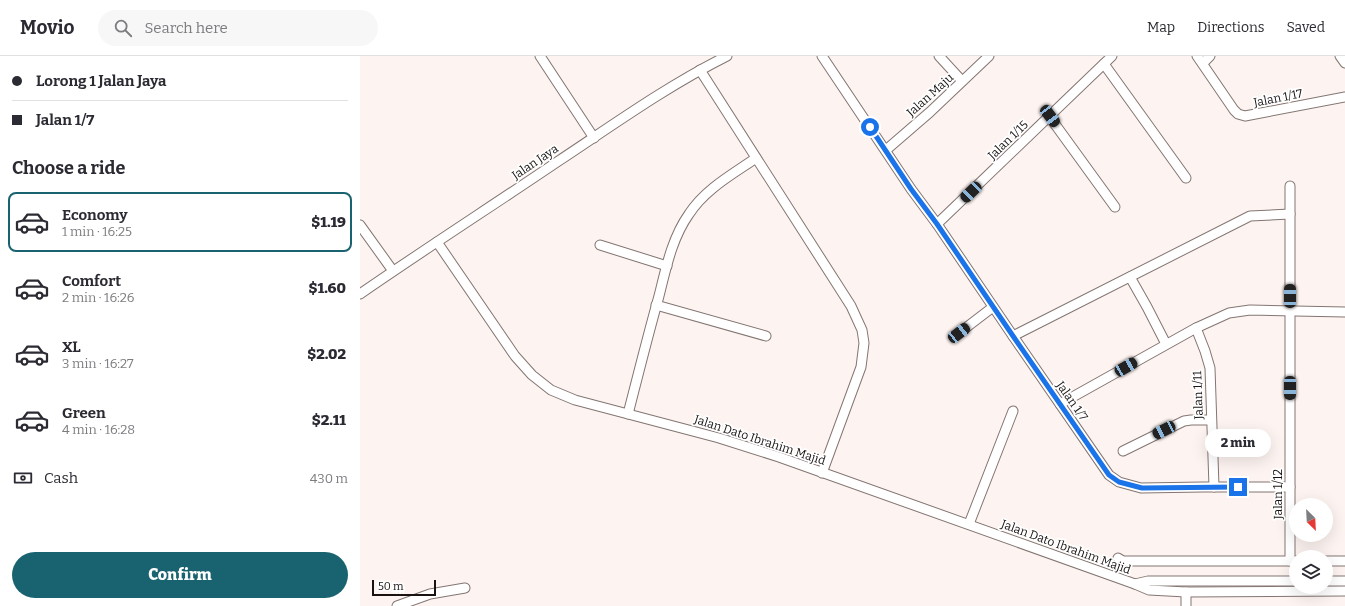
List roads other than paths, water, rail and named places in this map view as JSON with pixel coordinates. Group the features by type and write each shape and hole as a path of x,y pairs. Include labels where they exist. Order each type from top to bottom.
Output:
{"street":[{"path":"540,56 594,138"},
{"name":"Jalan Jaya","path":"360,294 656,95 727,56"},
{"name":"Jalan 1/7","path":"822,56 911,189 937,224 992,307 1109,475 1119,482 1142,488 1290,487"},
{"path":"940,56 962,82"},
{"name":"Jalan Maju","path":"886,150 962,82 988,56"},
{"name":"Jalan 1/15","path":"937,224 1112,56"},
{"path":"1200,60 1210,56"},
{"path":"1340,56 1345,63"},
{"name":"Jalan 1/17","path":"1200,60 1234,110 1238,114 1245,116 1345,97"},
{"path":"1104,64 1186,178"},
{"path":"700,70 851,306 862,330 864,343 861,367 822,473"},
{"path":"1050,116 1115,207"},
{"path":"628,414 656,305 676,238 689,213 708,192 756,158"},
{"name":"Jalan 1/12","path":"1290,186 1290,487 1293,550"},
{"path":"1013,336 1250,216 1290,214"},
{"path":"360,225 394,271"},
{"name":"Jalan Dato Ibrahim Majid","path":"437,242 515,356 532,375 551,390 568,398 720,438 779,457 969,524 1148,590 1186,592 1345,591"},
{"path":"600,245 667,266"},
{"path":"1130,277 1166,344"},
{"path":"656,305 766,336"},
{"path":"959,333 992,307"},
{"path":"1060,404 1166,344 1229,313 1250,310 1345,312"},
{"name":"Jalan 1/11","path":"1196,328 1210,368 1214,487"},
{"path":"969,524 1013,411"},
{"path":"1123,451 1184,421 1211,420"},
{"path":"1118,558 1123,561 1289,561"},
{"path":"1333,561 1345,561"},
{"path":"1333,581 1345,580"},
{"name":"Jalan Dato Ibrahim Majid","path":"1135,584 1148,581 1289,581"},
{"path":"397,606 430,594 465,588"},
{"path":"1186,592 1186,606"}]}
